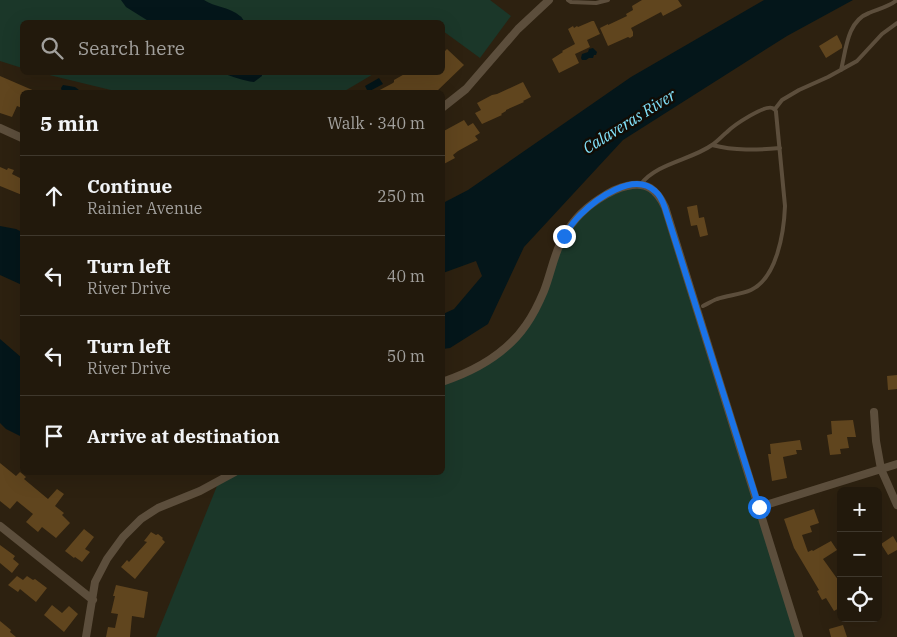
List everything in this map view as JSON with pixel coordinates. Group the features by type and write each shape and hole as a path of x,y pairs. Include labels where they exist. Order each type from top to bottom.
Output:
{"street":[{"path":"445,106 466,89 518,29 549,0"},
{"path":"0,128 20,137"},
{"path":"445,381 488,362 514,340 529,320 544,291 558,246 580,215 595,202 615,190 634,184 655,191 665,208 799,637"},
{"path":"874,412 876,441 881,469 897,505"},
{"path":"759,507 897,464"},
{"path":"86,637 95,582 107,559 123,537 141,519 158,508 200,491 230,475"},
{"path":"0,526 93,600"}],"lane":[{"path":"568,0 571,2 596,3 608,0"},
{"path":"841,70 849,38 856,21 867,13 887,7 897,0"},
{"path":"774,109 782,100 799,90 858,61 882,34 897,23"},
{"path":"644,186 644,180 652,174 712,145 727,131 757,112 766,108 772,107 774,109"},
{"path":"703,306 716,299 754,288 770,272 784,221 785,206 776,112 774,109"},
{"path":"712,145 739,150 780,148"}],"green space":[{"path":"0,0 490,0 511,16 480,58 445,32 445,20 20,20 20,67 0,61"},
{"path":"49,75 372,75 346,90 111,90"},
{"path":"634,184 655,191 665,207 799,637 156,637 219,481 228,475 445,475 445,378 488,362 526,325 574,221 606,195"}],"water":[{"path":"121,0 204,0 236,13 243,20 147,20 126,7"},
{"name":"Calaveras River","path":"764,0 853,0 787,36 623,140 524,247 488,324 450,348 445,349 445,313 454,309 482,276 476,261 445,272 445,202 468,190 631,77"},
{"path":"593,48 597,52 596,55 593,58 582,60 582,54"},
{"path":"227,75 262,75 254,82"},
{"path":"379,78 383,84 372,90 367,90 365,86"},
{"path":"63,85 75,87 79,90 62,90"},
{"path":"0,226 20,231 20,284 0,275"},
{"path":"0,339 20,356 20,436 6,429 0,423"}],"building":[{"path":"642,0 678,0 682,6 663,16 661,12 631,28 633,36 608,46 600,28 627,16 626,14 633,10 632,6"},
{"path":"594,21 600,34 587,40 590,47 575,54 579,63 559,73 552,59 575,44 568,29"},
{"path":"837,35 842,48 826,58 819,46"},
{"path":"447,49 464,65 438,90 380,90 403,75 445,75 445,51"},
{"path":"0,76 32,90 20,90 20,107 17,106 12,117 0,113"},
{"path":"523,82 531,97 506,110 502,115 482,124 475,113 481,110 477,103"},
{"path":"464,120 468,126 473,123 480,133 475,136 478,140 458,151 453,155 455,158 445,163 445,130"},
{"path":"0,167 14,170 12,174 20,178 20,194 0,186"},
{"path":"697,205 699,218 704,217 708,235 700,237 697,225 691,226 687,207"},
{"path":"897,375 897,389 888,390 887,376"},
{"path":"853,420 856,437 847,437 849,448 840,449 841,454 830,455 827,435 832,434 831,421"},
{"path":"800,440 802,450 796,450 797,454 783,457 787,478 772,481 768,454 771,454 770,444"},
{"path":"0,463 16,476 20,472 20,475 26,477 24,479 48,499 57,489 64,494 55,506 64,513 62,515 70,523 56,538 42,527 38,532 26,522 33,514 17,501 10,509 0,501"},
{"path":"814,509 819,523 810,526 812,532 802,535 808,552 831,541 837,550 823,559 837,578 837,609 834,611 826,598 822,600 817,591 819,590 794,548 784,519"},
{"path":"84,529 94,537 85,549 90,552 82,562 65,551"},
{"path":"151,532 156,535 158,534 165,542 135,579 121,567 127,560 129,562 147,542 144,541"},
{"path":"893,536 897,543 897,550 888,555 882,543"},
{"path":"0,545 15,556 13,559 19,564 12,573 0,563"},
{"path":"17,576 23,580 27,576 33,580 35,579 47,588 36,602 20,589 18,592 8,585"},
{"path":"116,585 148,592 144,618 132,616 130,637 106,637 108,627 115,628 118,614 111,613"},
{"path":"52,605 62,613 69,606 78,614 64,632 44,615"},
{"path":"0,621 11,630 10,632 16,637 0,637"},
{"path":"843,625 847,637 831,637 829,629"}],"route":[{"path":"564,236 574,222 588,208 606,195 624,186 634,184 648,186 661,199 759,507"}]}
